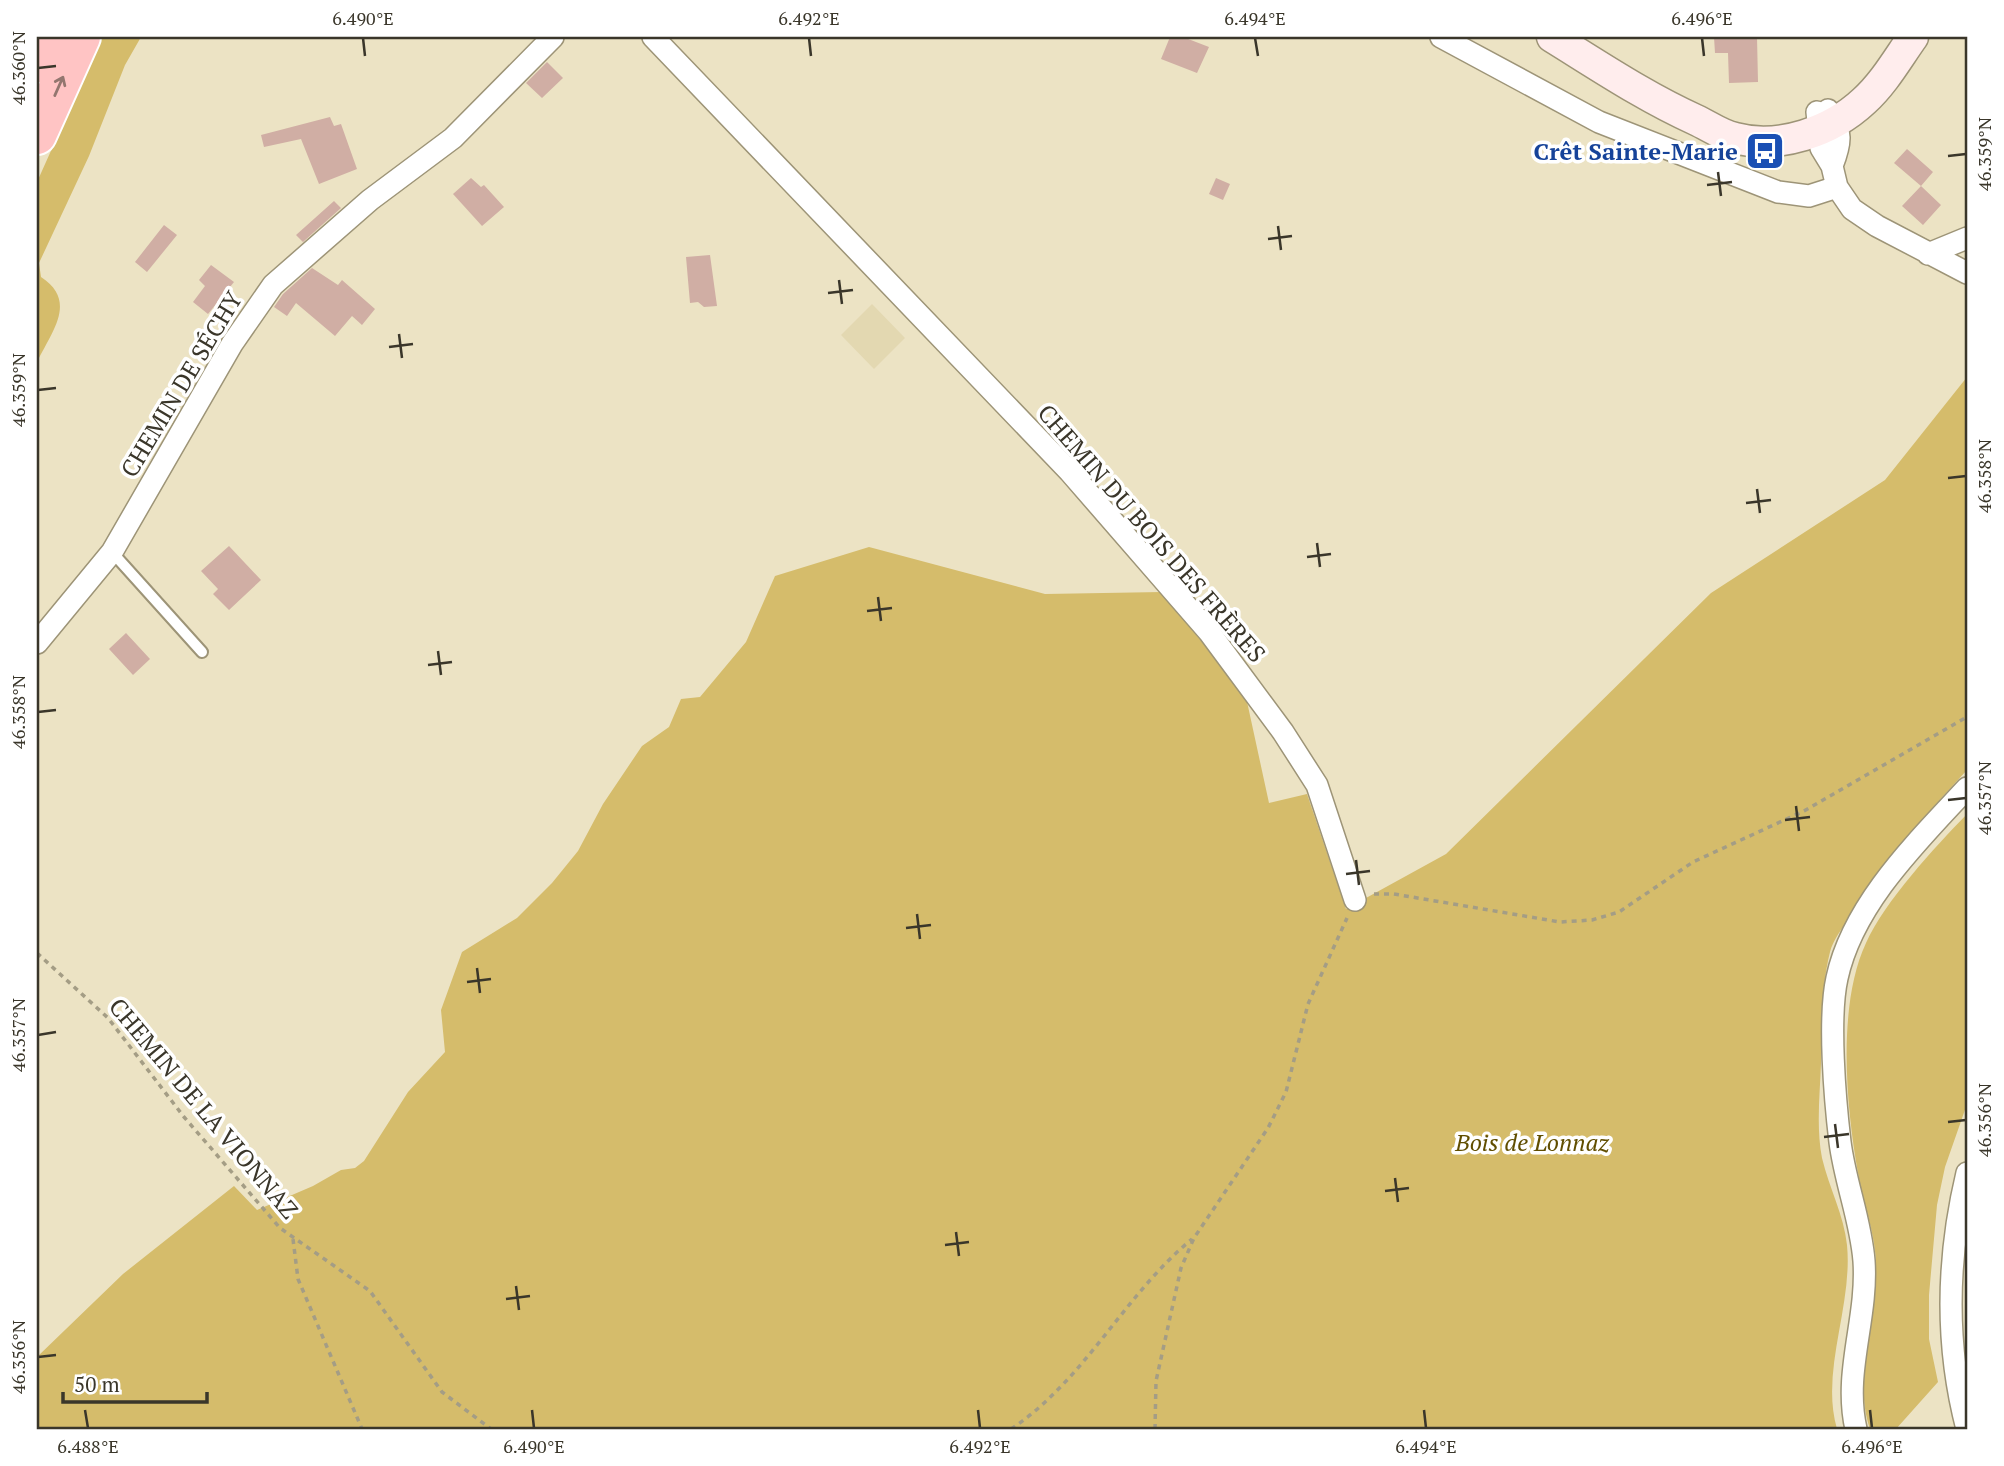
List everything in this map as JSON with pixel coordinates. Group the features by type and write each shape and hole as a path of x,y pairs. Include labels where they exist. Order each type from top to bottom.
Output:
{"highway":[{"path":"37,64 49,37"},
{"path":"37,135 81,37"}],"main road":[{"path":"1552,37 1657,101 1741,140 1784,139 1872,93 1913,37"},
{"path":"1824,118 1860,79 1890,37"}],"street":[{"name":"CHEMIN DE SÉCHY","path":"37,643 112,552 226,355 273,285 370,200 453,138 553,37"},
{"name":"CHEMIN DU BOIS DES FRÈRES","path":"653,37 1070,472 1209,632 1283,732 1317,785 1355,900"},
{"path":"1441,37 1600,122 1739,177 1779,192 1799,196 1818,195 1838,187"},
{"path":"1824,118 1821,148 1832,166 1838,187 1863,217 1967,273"},
{"path":"1928,254 1967,238"},
{"path":"1856,1429 1851,1377 1864,1290 1864,1266 1840,1142 1834,1019 1836,980 1850,939 1864,914 1902,862 1967,788"},
{"path":"1967,1173 1954,1252 1951,1314 1955,1376 1967,1429"}],"lane":[{"path":"112,552 202,652"}],"path":[{"path":"1155,1429 1156,1381 1181,1268 1194,1238 1244,1167 1286,1092 1308,1004 1355,900 1374,894 1394,894 1560,922 1592,919 1619,912 1693,862 1804,811 1967,717"},
{"name":"CHEMIN DE LA VIONNAZ","path":"37,953 108,1018 184,1117 269,1216 293,1239 370,1291 423,1370 442,1392 491,1429"},
{"path":"1011,1429 1058,1389 1150,1279 1194,1238"},
{"path":"293,1239 298,1279 362,1429"}],"shaded area":[{"path":"872,304 905,338 874,369 841,335"}],"green space":[{"path":"102,37 141,37 125,65 89,156 39,263 41,277 52,286 60,306 55,328 37,362 37,182"},
{"name":"Bois de Lonnaz","path":"1967,377 1967,770 1903,841 1874,879 1833,943 1825,979 1819,1134 1822,1158 1843,1223 1848,1268 1832,1384 1837,1429 37,1429 37,1357 123,1274 234,1186 257,1210 313,1186 341,1170 355,1168 364,1161 408,1092 445,1052 441,1010 462,952 517,918 552,883 578,851 603,804 642,746 669,727 681,699 700,697 746,642 775,576 869,547 1045,594 1162,592 1246,697 1269,803 1307,794 1346,909 1446,854 1711,593 1885,480"},
{"path":"1967,814 1967,1104 1945,1167 1937,1205 1929,1295 1929,1339 1938,1382 1896,1429 1870,1429 1863,1389 1876,1266 1874,1242 1858,1173 1850,1118 1847,1056 1851,996 1857,968 1874,927 1898,892"}],"building":[{"path":"1170,37 1183,37 1209,47 1197,73 1161,59"},
{"path":"1714,37 1757,37 1758,82 1729,83 1728,53 1715,53"},
{"path":"547,62 563,78 542,98 526,83"},
{"path":"330,117 334,126 341,124 357,169 319,184 301,139 264,147 261,135"},
{"path":"1907,149 1933,172 1921,186 1894,163"},
{"path":"471,178 481,187 484,185 504,207 482,226 453,194"},
{"path":"1216,178 1230,184 1223,200 1209,194"},
{"path":"1921,186 1941,205 1923,225 1902,206"},
{"path":"334,201 341,208 303,242 296,235"},
{"path":"164,225 177,235 147,272 135,262"},
{"path":"710,255 717,306 704,307 698,302 690,303 686,257"},
{"path":"211,265 234,282 208,314 193,302 205,286 199,280"},
{"path":"312,268 338,285 342,280 375,309 362,325 352,316 335,336 296,303 287,316 274,307 283,294"},
{"path":"229,546 261,580 229,610 213,594 218,589 201,571"},
{"path":"126,633 150,659 133,675 109,649"}],"place":[{"name":"Crêt Sainte-Marie","path":"1765,151"}]}
